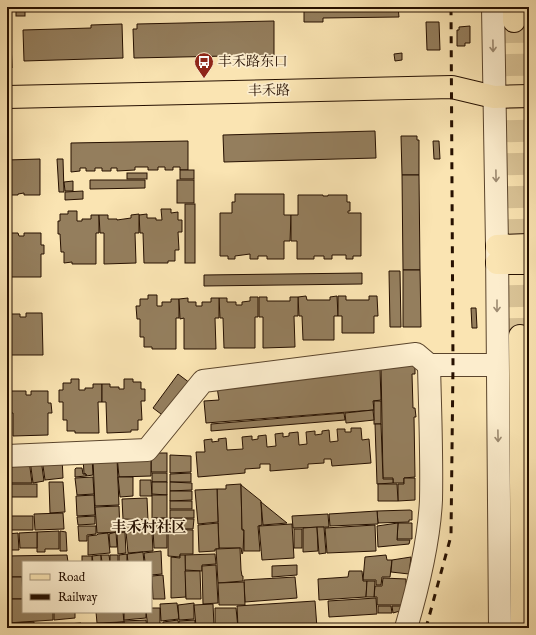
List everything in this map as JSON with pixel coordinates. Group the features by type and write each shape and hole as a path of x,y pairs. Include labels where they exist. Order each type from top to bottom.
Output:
{"main road":[{"name":"丰禾路","path":"7,97 452,87 494,97 529,96"},
{"path":"497,255 529,246"},
{"path":"497,255 529,263"},
{"path":"520,336 522,628"}],"street":[{"path":"493,7 497,255 500,628"},
{"path":"7,456 147,450 203,381 416,354 429,365 497,365"},
{"path":"406,628 416,596 427,539 430,500 429,365"}],"building":[{"path":"16,7 25,7 25,16 16,16"},
{"path":"287,7 398,7 399,17 323,18 323,22 304,22 304,10 287,11"},
{"path":"274,21 274,55 134,58 133,29 137,29 137,24"},
{"path":"426,22 439,22 440,50 427,50"},
{"path":"122,24 123,58 24,61 23,30 91,28 91,25"},
{"path":"470,26 470,43 465,43 465,46 457,46 457,30 459,30 459,27"},
{"path":"7,40 11,40 12,68 7,68"},
{"path":"402,53 402,60 395,61 394,54"},
{"path":"375,131 376,158 224,162 223,135"},
{"path":"401,136 417,136 417,140 419,140 419,175 402,175"},
{"path":"188,141 188,170 180,170 180,167 173,167 173,170 165,170 165,167 158,167 158,170 148,170 148,167 135,167 135,170 117,171 117,168 111,168 111,171 102,171 102,168 95,168 95,171 86,171 86,168 80,168 80,171 71,172 71,143"},
{"path":"433,141 439,141 440,159 434,159"},
{"path":"40,159 40,195 24,195 24,193 18,195 7,195 7,160"},
{"path":"57,159 63,159 64,192 59,192"},
{"path":"180,170 194,170 194,179 180,179"},
{"path":"127,173 147,173 147,179 127,179"},
{"path":"402,175 419,175 420,270 403,270"},
{"path":"90,180 145,180 145,188 90,189"},
{"path":"177,180 194,180 194,203 177,203"},
{"path":"73,181 73,191 65,191 64,182"},
{"path":"83,191 83,199 65,200 65,192"},
{"path":"235,194 284,194 284,215 291,215 290,241 284,241 284,259 267,259 267,256 258,256 258,259 250,259 250,254 235,256 235,259 228,259 228,256 220,256 220,213 232,213 232,202 235,202"},
{"path":"298,195 347,195 347,202 350,202 350,211 348,211 348,213 361,213 361,256 353,256 353,259 346,259 346,255 332,255 332,259 324,259 324,256 314,256 314,259 297,259 297,241 291,241 291,215 298,215"},
{"path":"185,204 195,204 195,263 185,263"},
{"path":"161,209 171,209 171,213 178,212 178,220 182,220 182,232 178,232 179,250 175,250 175,261 168,261 168,263 144,263 143,233 140,233 139,215 147,214 147,218 162,220"},
{"path":"68,211 77,211 77,221 82,221 82,219 91,219 91,215 99,215 99,233 96,233 96,264 72,264 72,262 64,263 64,252 61,252 60,234 58,234 58,221 60,221 60,214 68,214"},
{"path":"139,214 139,233 135,233 136,263 104,264 104,233 100,233 99,215 108,215 108,219 117,220 131,218 131,215"},
{"path":"7,233 18,233 19,236 24,236 24,233 41,233 41,245 44,245 44,254 41,254 41,277 7,277"},
{"path":"403,270 420,270 421,327 403,327"},
{"path":"389,271 400,271 401,327 390,327"},
{"path":"362,273 362,284 204,286 204,275"},
{"path":"148,295 157,295 157,306 162,306 162,302 171,302 171,299 179,299 179,318 176,318 176,349 152,349 152,347 144,347 144,337 140,337 140,319 137,319 136,306 140,306 140,299 148,299"},
{"path":"306,296 307,300 330,300 330,297 337,296 338,316 334,316 334,340 303,340 302,316 299,316 298,297"},
{"path":"338,296 346,296 346,300 369,300 369,296 377,296 378,316 374,316 374,333 342,333 342,316 338,316"},
{"path":"250,297 258,297 258,317 255,317 255,348 224,348 223,318 220,318 219,298 227,298 227,302 236,302 236,305 242,305 242,302 250,301"},
{"path":"259,297 267,297 267,301 290,301 290,297 298,297 298,316 294,316 295,347 263,348 263,317 259,317"},
{"path":"188,298 188,302 196,302 196,306 202,306 202,302 211,302 211,298 219,298 219,318 215,318 216,349 184,349 184,318 180,319 179,299"},
{"path":"471,308 476,308 477,328 472,328"},
{"path":"26,313 42,313 43,355 8,355 7,314 20,314 20,317 26,317"},
{"path":"415,365 415,374 412,374 413,408 415,408 416,417 414,417 415,477 404,478 404,483 393,483 393,478 383,478 381,366"},
{"path":"380,369 381,400 373,401 374,410 206,423 204,401 219,400 217,387"},
{"path":"178,374 190,383 165,417 153,408"},
{"path":"71,379 79,379 79,390 93,388 93,384 102,384 102,402 98,402 99,433 75,433 75,431 67,431 67,420 63,420 63,402 59,402 59,390 63,390 63,383 71,383"},
{"path":"124,379 133,379 133,382 141,382 141,389 145,389 145,401 141,401 142,420 138,420 138,430 131,430 131,432 107,433 106,402 102,402 102,384 110,384 110,387 119,387 119,389 124,389"},
{"path":"7,391 9,391 9,413 7,413"},
{"path":"10,391 26,391 26,395 31,395 31,391 48,391 48,403 51,403 52,413 48,413 48,435 13,436 13,413 10,413"},
{"path":"374,401 381,401 381,424 374,424"},
{"path":"373,410 374,420 346,423 345,413"},
{"path":"344,413 345,420 211,431 211,424"},
{"path":"375,424 381,424 383,479 393,479 393,483 377,484"},
{"path":"351,428 361,428 362,440 369,439 371,463 332,466 331,459 324,459 324,463 308,464 308,468 270,471 270,464 260,464 260,468 245,469 245,473 198,477 196,452 205,452 204,440 212,439 212,442 219,441 218,439 226,438 227,450 243,449 242,437 252,436 252,440 258,439 258,436 266,435 267,447 276,446 275,434 283,433 283,437 289,436 289,433 298,432 299,445 307,444 306,432 315,431 315,435 322,434 322,431 329,430 330,442 338,441 337,429 345,429 345,432 351,432"},
{"path":"151,453 167,453 167,472 151,472"},
{"path":"151,455 151,476 119,477 117,456"},
{"path":"170,455 191,456 191,472 170,473"},
{"path":"62,457 63,478 45,480 42,459"},
{"path":"83,457 92,457 93,475 86,476 86,474 84,474"},
{"path":"117,458 119,505 95,506 93,460"},
{"path":"41,459 44,481 33,483 30,460"},
{"path":"29,460 32,483 7,483 7,462"},
{"path":"76,468 82,468 83,474 86,474 86,476 75,477"},
{"path":"152,473 167,473 167,482 152,482"},
{"path":"191,473 191,482 170,482 170,474"},
{"path":"93,477 94,494 77,495 75,478"},
{"path":"118,477 133,477 133,496 120,497"},
{"path":"404,478 415,478 415,500 398,501 398,484 404,484"},
{"path":"140,480 151,480 152,496 140,496"},
{"path":"49,482 63,482 65,512 50,513"},
{"path":"152,482 167,482 167,495 152,494"},
{"path":"170,482 192,483 192,490 170,491"},
{"path":"7,484 37,484 37,497 7,497"},
{"path":"241,484 242,530 244,530 242,554 241,548 219,548 217,489 226,489 226,485"},
{"path":"378,484 397,484 398,501 378,501"},
{"path":"241,485 261,501 262,525 258,526 260,551 244,551"},
{"path":"217,489 218,522 198,524 195,490"},
{"path":"170,491 192,491 192,500 170,501"},
{"path":"94,495 95,515 77,516 76,496"},
{"path":"152,495 167,495 167,518 152,518"},
{"path":"147,498 148,520 123,519 122,499"},
{"path":"170,501 192,501 192,509 170,509"},
{"path":"261,502 287,523 263,525"},
{"path":"7,504 9,504 9,516 33,516 33,530 7,530"},
{"path":"119,506 120,532 97,533 95,507"},
{"path":"170,510 194,510 194,518 170,518"},
{"path":"377,511 412,511 412,520 409,520 409,522 378,523"},
{"path":"377,511 378,524 330,526 329,514"},
{"path":"63,513 64,529 35,530 34,514"},
{"path":"328,514 329,527 293,528 292,516"},
{"path":"95,516 95,524 78,525 77,517"},
{"path":"152,518 194,519 193,529 152,528"},
{"path":"121,522 143,522 143,531 121,532"},
{"path":"218,523 219,549 215,549 215,551 199,552 198,525"},
{"path":"398,523 412,523 412,539 397,539"},
{"path":"398,523 397,540 410,540 409,544 378,547 377,526"},
{"path":"292,524 294,558 262,560 259,526"},
{"path":"375,525 376,551 327,553 325,528"},
{"path":"78,526 96,526 96,534 87,535 87,541 79,541"},
{"path":"317,527 318,551 303,552 303,528"},
{"path":"317,527 324,527 326,553 319,554"},
{"path":"153,529 167,529 167,548 154,548"},
{"path":"168,529 193,530 193,554 180,554 180,557 168,556"},
{"path":"294,529 302,529 302,548 294,548"},
{"path":"59,531 59,549 45,549 45,552 37,552 37,532"},
{"path":"60,531 66,532 67,551 60,551"},
{"path":"152,531 153,551 128,553 126,532"},
{"path":"37,532 37,548 20,548 19,533"},
{"path":"116,532 117,547 110,547 109,534"},
{"path":"125,532 126,553 118,554 117,533"},
{"path":"18,533 19,550 7,550 7,534"},
{"path":"108,533 110,553 88,555 88,536"},
{"path":"240,548 243,581 218,583 216,549"},
{"path":"161,551 162,574 152,575 152,561 145,561 144,553"},
{"path":"143,552 144,561 128,561 127,554"},
{"path":"127,554 127,561 119,561 119,555"},
{"path":"215,554 216,564 202,565 202,571 185,570 185,555"},
{"path":"67,555 68,561 22,561 22,577 7,577 7,556"},
{"path":"101,555 101,561 93,561 92,556"},
{"path":"101,555 109,555 110,561 102,561"},
{"path":"110,555 118,555 118,561 110,561"},
{"path":"180,555 185,555 186,597 171,598 171,557 180,558"},
{"path":"386,555 387,560 392,560 390,577 382,577 381,585 376,585 376,580 363,580 365,557"},
{"path":"82,556 92,556 92,561 82,561"},
{"path":"411,557 409,574 391,572 392,560"},
{"path":"216,565 218,603 203,604 202,566"},
{"path":"297,565 297,575 272,577 272,566"},
{"path":"185,571 200,571 201,599 186,599"},
{"path":"349,571 362,571 363,581 367,581 366,597 319,600 318,579 348,577"},
{"path":"163,575 165,599 153,599 152,576"},
{"path":"7,577 22,577 22,599 7,599"},
{"path":"295,577 297,598 245,602 244,580"},
{"path":"383,578 406,579 406,593 402,605 377,605 377,597 374,597 375,586 382,586"},
{"path":"367,581 375,581 374,597 366,597"},
{"path":"244,582 245,605 219,605 218,583"},
{"path":"376,598 377,614 329,617 328,601"},
{"path":"7,599 22,599 22,613 53,613 53,620 7,623"},
{"path":"315,601 317,628 238,628 237,606"},
{"path":"177,603 179,619 161,621 160,604"},
{"path":"194,603 194,619 179,620 178,605"},
{"path":"213,604 214,626 196,626 194,605"},
{"path":"378,606 391,606 392,613 378,613"},
{"path":"392,606 402,606 400,611 393,613"},
{"path":"152,608 160,608 160,628 148,628 146,613 152,613"},
{"path":"215,608 236,608 238,628 215,628"},
{"path":"54,613 75,613 75,618 54,620"},
{"path":"96,613 123,613 124,622 97,623"},
{"path":"124,613 146,613 146,618 124,620"},
{"path":"146,620 147,628 125,628 124,621"},
{"path":"178,620 179,628 163,628 163,622"},
{"path":"195,620 195,628 179,628 179,621"},
{"path":"34,622 34,628 7,628 7,623"},
{"path":"123,622 124,628 99,628 98,624"},
{"path":"81,623 81,628 54,628 54,625"}],"tunnel":[{"path":"514,21 520,336"}],"railway":[{"path":"426,628 451,536 453,365 451,7"}],"place":[{"name":"丰禾路东口","path":"204,79"}],"district":[{"name":"丰禾村社区","path":"149,527"}]}
